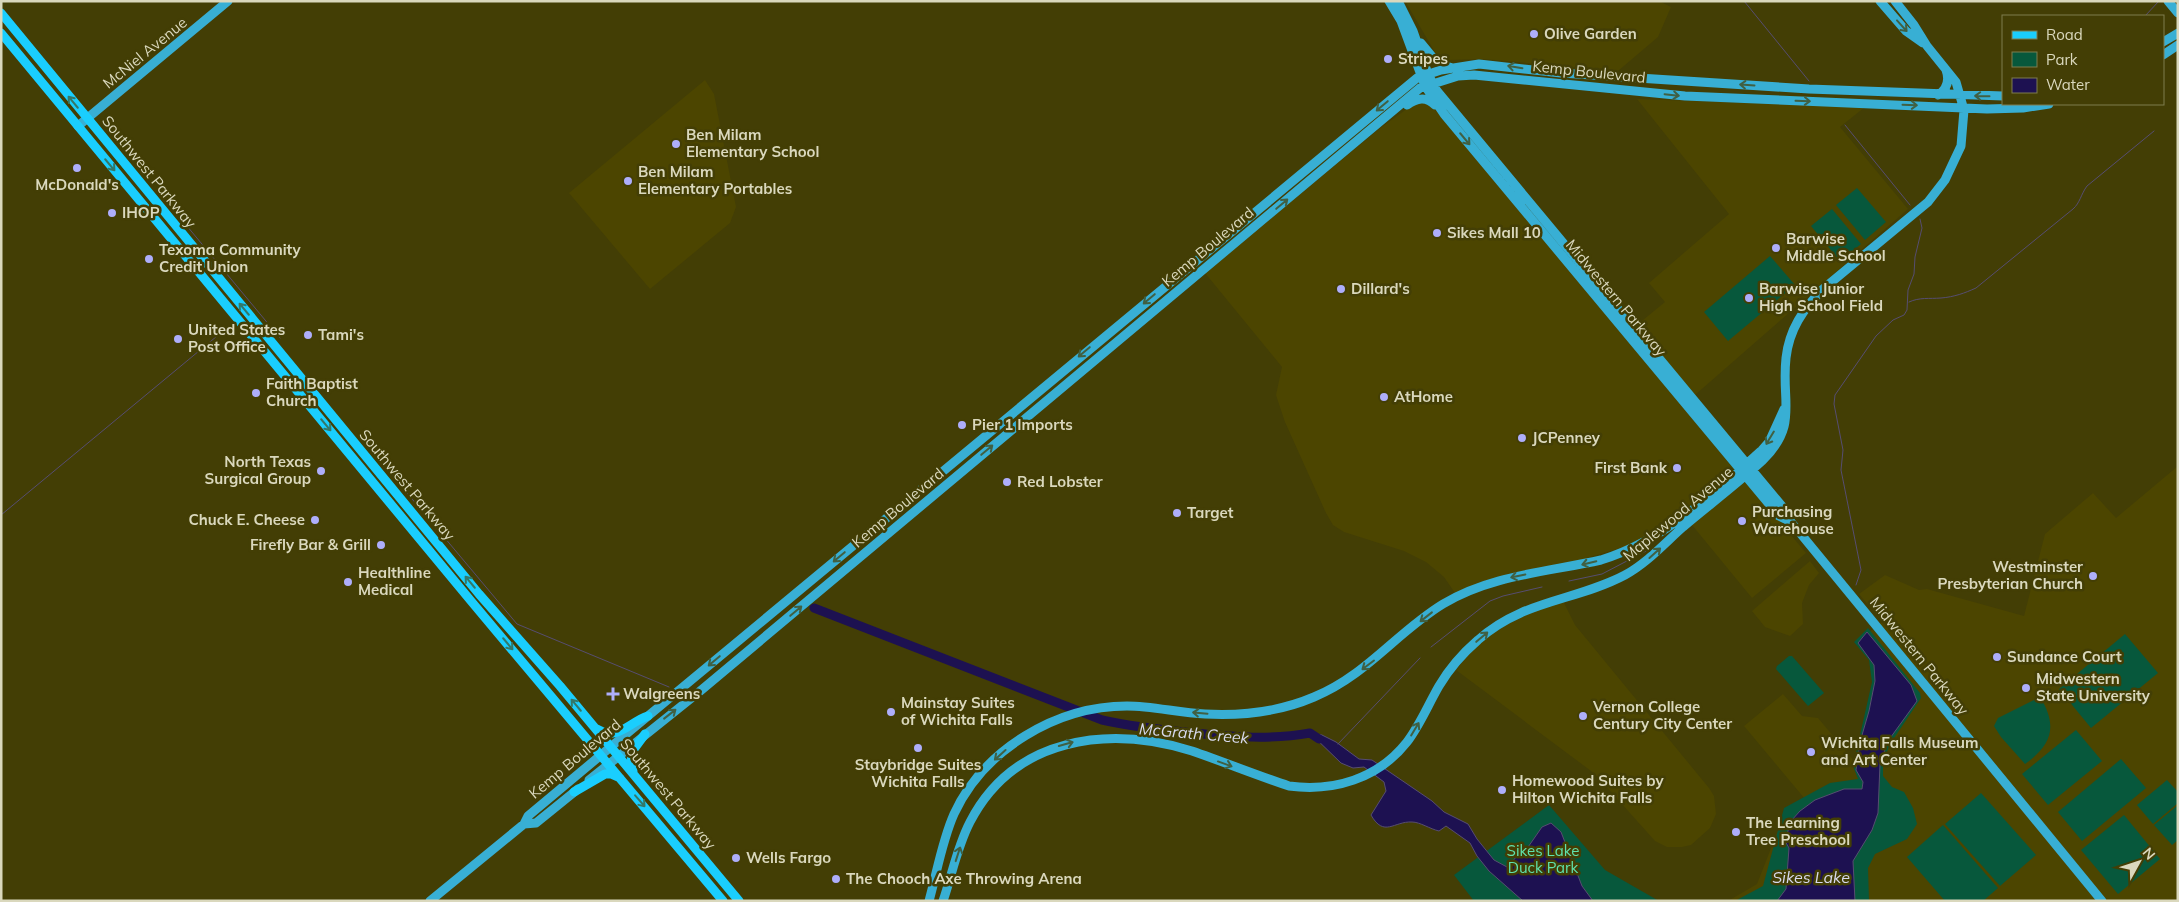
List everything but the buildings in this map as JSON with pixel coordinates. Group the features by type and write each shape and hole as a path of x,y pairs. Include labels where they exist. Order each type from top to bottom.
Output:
{"main road":[{"name":"McNiel Avenue","path":"78,126 228,1"},
{"path":"1388,1 1400,21 1429,85"},
{"path":"1398,1 1415,34 1435,60 1451,68"},
{"name":"Maplewood Avenue","path":"1880,1 1906,31 1927,46"},
{"name":"Maplewood Avenue","path":"943,901 964,835 988,794 1016,768 1036,755 1067,744 1112,739 1132,740 1173,747 1191,751 1289,786 1303,788 1324,788 1369,774 1398,753 1408,741 1448,672 1478,640 1494,627 1534,606 1602,585 1633,570 1746,470 1769,442 1786,407 1786,360 1798,318 1808,304 1823,289 1928,202 1945,180 1961,146 1964,107 1956,82 1927,46 1914,25 1895,1"},
{"path":"2168,1 2178,13"},
{"name":"Southwest Parkway","path":"1,13 480,594 634,774 731,899"},
{"name":"Southwest Parkway","path":"1,33 609,764 731,899"},
{"path":"2164,41 2178,33"},
{"path":"1415,34 1424,75"},
{"path":"2164,54 2178,45"},
{"name":"Kemp Boulevard","path":"430,901 524,824 528,816 1406,86 1424,75 1451,68 1479,64 1561,73 1720,83 1887,93 2002,96"},
{"path":"1938,95 1946,88 1948,81 1946,70"},
{"name":"Kemp Boulevard","path":"524,824 536,823 699,692 1389,114 1429,85 1458,76 1474,75 1685,96 1999,109 2039,105"},
{"path":"1719,97 1720,83"},
{"name":"Midwestern Parkway","path":"1429,85 1444,114 1566,253"},
{"name":"Midwestern Parkway","path":"1429,85 1746,470 1786,510 1791,522 2102,901"},
{"path":"1887,93 1887,104"},
{"path":"1389,114 1400,111 1413,100 1424,99 1434,103 1444,114"},
{"path":"1021,406 1029,415"},
{"path":"955,461 963,471"},
{"name":"Maplewood Avenue","path":"929,901 948,831 954,814 966,793 986,769 1010,746 1046,725 1090,710 1128,706 1204,714 1248,714 1280,708 1315,697 1342,684 1369,665 1424,618 1458,596 1497,580 1573,567 1617,555 1660,533 1746,470"},
{"path":"530,670 539,663"},
{"path":"593,725 599,730 612,734 620,732 637,719 648,716"},
{"path":"634,774 631,753 645,734"},
{"path":"574,792 605,774 611,774 622,779"}],"shaded area":[{"path":"1405,1 1659,1 1671,7 1658,37 1618,71 1483,59 1445,60 1436,54"},
{"name":"Ben Milam Elementary School","path":"705,80 714,94 736,207 730,223 650,289 569,193"},
{"name":"Barwise Middle School","path":"1637,99 1865,107 1840,127 1908,209 1695,395 1637,325 1665,302 1649,283 1729,214"},
{"path":"1423,101 1434,108 1521,209 1733,468 1680,514 1631,545 1563,565 1507,574 1455,593 1444,577 1426,562 1404,551 1344,532 1333,525 1285,422 1276,395 1282,367 1205,273 1379,129 1415,103"},
{"name":"Midwestern State University","path":"2178,466 2178,901 1728,901 1757,884 1786,810 1805,799 1744,726 1783,694 1802,716 1818,718 1855,762 1875,681 1872,665 1858,641 1882,622 1859,594 1885,575 1919,590 1927,589 2024,616 2045,534 2093,493 2116,518"},
{"path":"1746,481 1806,553 1752,598 1692,525"},
{"path":"1810,561 1819,573 1809,585 1802,603 1803,624 1790,636 1765,627 1752,611"},
{"name":"Vernon College Century City Center","path":"1562,599 1575,625 1714,796 1716,814 1710,828 1691,845 1667,847 1655,841 1595,774 1456,670 1478,643 1514,618"}],"green space":[{"path":"1857,188 1886,222 1865,240 1836,205"},
{"path":"1832,209 1861,244 1840,261 1811,226"},
{"name":"Barwise Junior High School Field","path":"1770,256 1795,285 1728,341 1704,312"},
{"path":"1868,628 1920,693 1921,698 1890,744 1883,762 1883,776 1892,787 1904,792 1913,808 1917,824 1907,839 1875,854 1868,868 1869,901 1735,901 1763,886 1784,808 1830,783 1858,779 1853,766 1872,682 1869,660 1854,642"},
{"path":"2125,634 2158,673 2091,728 2059,689"},
{"path":"1789,656 1792,656 1824,693 1808,706 1776,669"},
{"path":"2040,697 2049,717 2049,734 2041,750 2025,764 2001,737 1994,726 1998,718"},
{"path":"2076,730 2102,761 2048,805 2022,774"},
{"path":"2121,759 2146,788 2082,841 2058,812"},
{"path":"2167,780 2178,792 2178,803 2153,824 2137,805"},
{"path":"1981,793 2036,855 2000,886 1945,824"},
{"name":"Sikes Lake Duck Park","path":"1549,805 1605,870 1659,901 1474,901 1454,875"},
{"path":"2178,805 2178,840 2172,845 2154,825"},
{"path":"2124,815 2160,859 2118,894 2081,850"},
{"path":"1943,825 1998,888 1983,901 1945,901 1907,857"}],"water":[{"name":"Sikes Lake","path":"1867,632 1911,685 1917,701 1888,741 1880,764 1878,813 1872,830 1853,861 1855,901 1777,901 1786,889 1789,848 1785,841 1791,821 1800,811 1815,800 1844,789 1862,789 1863,782 1856,770 1860,742 1875,681 1874,665 1858,643"},
{"path":"1310,733 1322,735 1336,742 1359,759 1372,760 1432,801 1444,812 1468,824 1494,860 1507,867 1520,853 1526,850 1542,827 1551,823 1561,832 1582,886 1593,901 1523,901 1489,871 1477,856 1470,843 1446,826 1439,831 1412,822 1390,827 1380,826 1371,815 1386,791 1384,782 1364,767 1353,768 1341,763"}],"waterway":[{"path":"1744,1 1809,81"},
{"path":"2146,15 2159,1"},
{"path":"1845,125 1910,205"},
{"path":"1909,302 1921,299 1950,297 1976,288 2073,209 2087,186 2154,131"},
{"path":"177,214 280,338"},
{"path":"1856,585 1861,570 1841,470 1843,450 1834,404 1835,395 1876,336 1893,320 1904,315 1907,310 1908,290 1914,274 1915,257 1922,228 1920,219"},
{"path":"1,515 234,322"},
{"path":"366,444 517,624 669,687"},
{"path":"1569,581 1602,574 1646,551"},
{"path":"1431,647 1490,601 1542,587"},
{"name":"McGrath Creek","path":"814,608 1102,720 1125,725 1238,737 1281,737 1310,733 1319,739"},
{"path":"1338,744 1420,658"}],"place":[{"name":"Olive Garden","path":"1534,34"},
{"name":"Stripes","path":"1388,59"},
{"name":"Ben Milam Elementary School","path":"676,144"},
{"name":"McDonald's","path":"77,168"},
{"name":"Ben Milam Elementary Portables","path":"628,181"},
{"name":"IHOP","path":"112,213"},
{"name":"Sikes Mall 10","path":"1437,233"},
{"name":"Barwise Middle School","path":"1776,248"},
{"name":"Texoma Community Credit Union","path":"149,259"},
{"name":"Dillard's","path":"1341,289"},
{"name":"Barwise Junior High School Field","path":"1749,298"},
{"name":"Tami's","path":"308,335"},
{"name":"United States Post Office","path":"178,339"},
{"name":"Faith Baptist Church","path":"256,393"},
{"name":"AtHome","path":"1384,397"},
{"name":"Pier 1 Imports","path":"962,425"},
{"name":"JCPenney","path":"1522,438"},
{"name":"First Bank","path":"1677,468"},
{"name":"North Texas Surgical Group","path":"321,471"},
{"name":"Red Lobster","path":"1007,482"},
{"name":"Target","path":"1177,513"},
{"name":"Chuck E. Cheese","path":"315,520"},
{"name":"Purchasing Warehouse","path":"1742,521"},
{"name":"Firefly Bar & Grill","path":"381,545"},
{"name":"Westminster Presbyterian Church","path":"2093,576"},
{"name":"Healthline Medical","path":"348,582"},
{"name":"Sundance Court","path":"1997,657"},
{"name":"Midwestern State University","path":"2026,688"},
{"name":"Walgreens","path":"613,694"},
{"name":"Mainstay Suites of Wichita Falls","path":"891,712"},
{"name":"Vernon College Century City Center","path":"1583,716"},
{"name":"Staybridge Suites Wichita Falls","path":"918,748"},
{"name":"Wichita Falls Museum and Art Center","path":"1811,752"},
{"name":"Homewood Suites by Hilton Wichita Falls","path":"1502,790"},
{"name":"The Learning Tree Preschool","path":"1736,832"},
{"name":"Wells Fargo","path":"736,858"},
{"name":"The Chooch Axe Throwing Arena","path":"836,879"}]}
